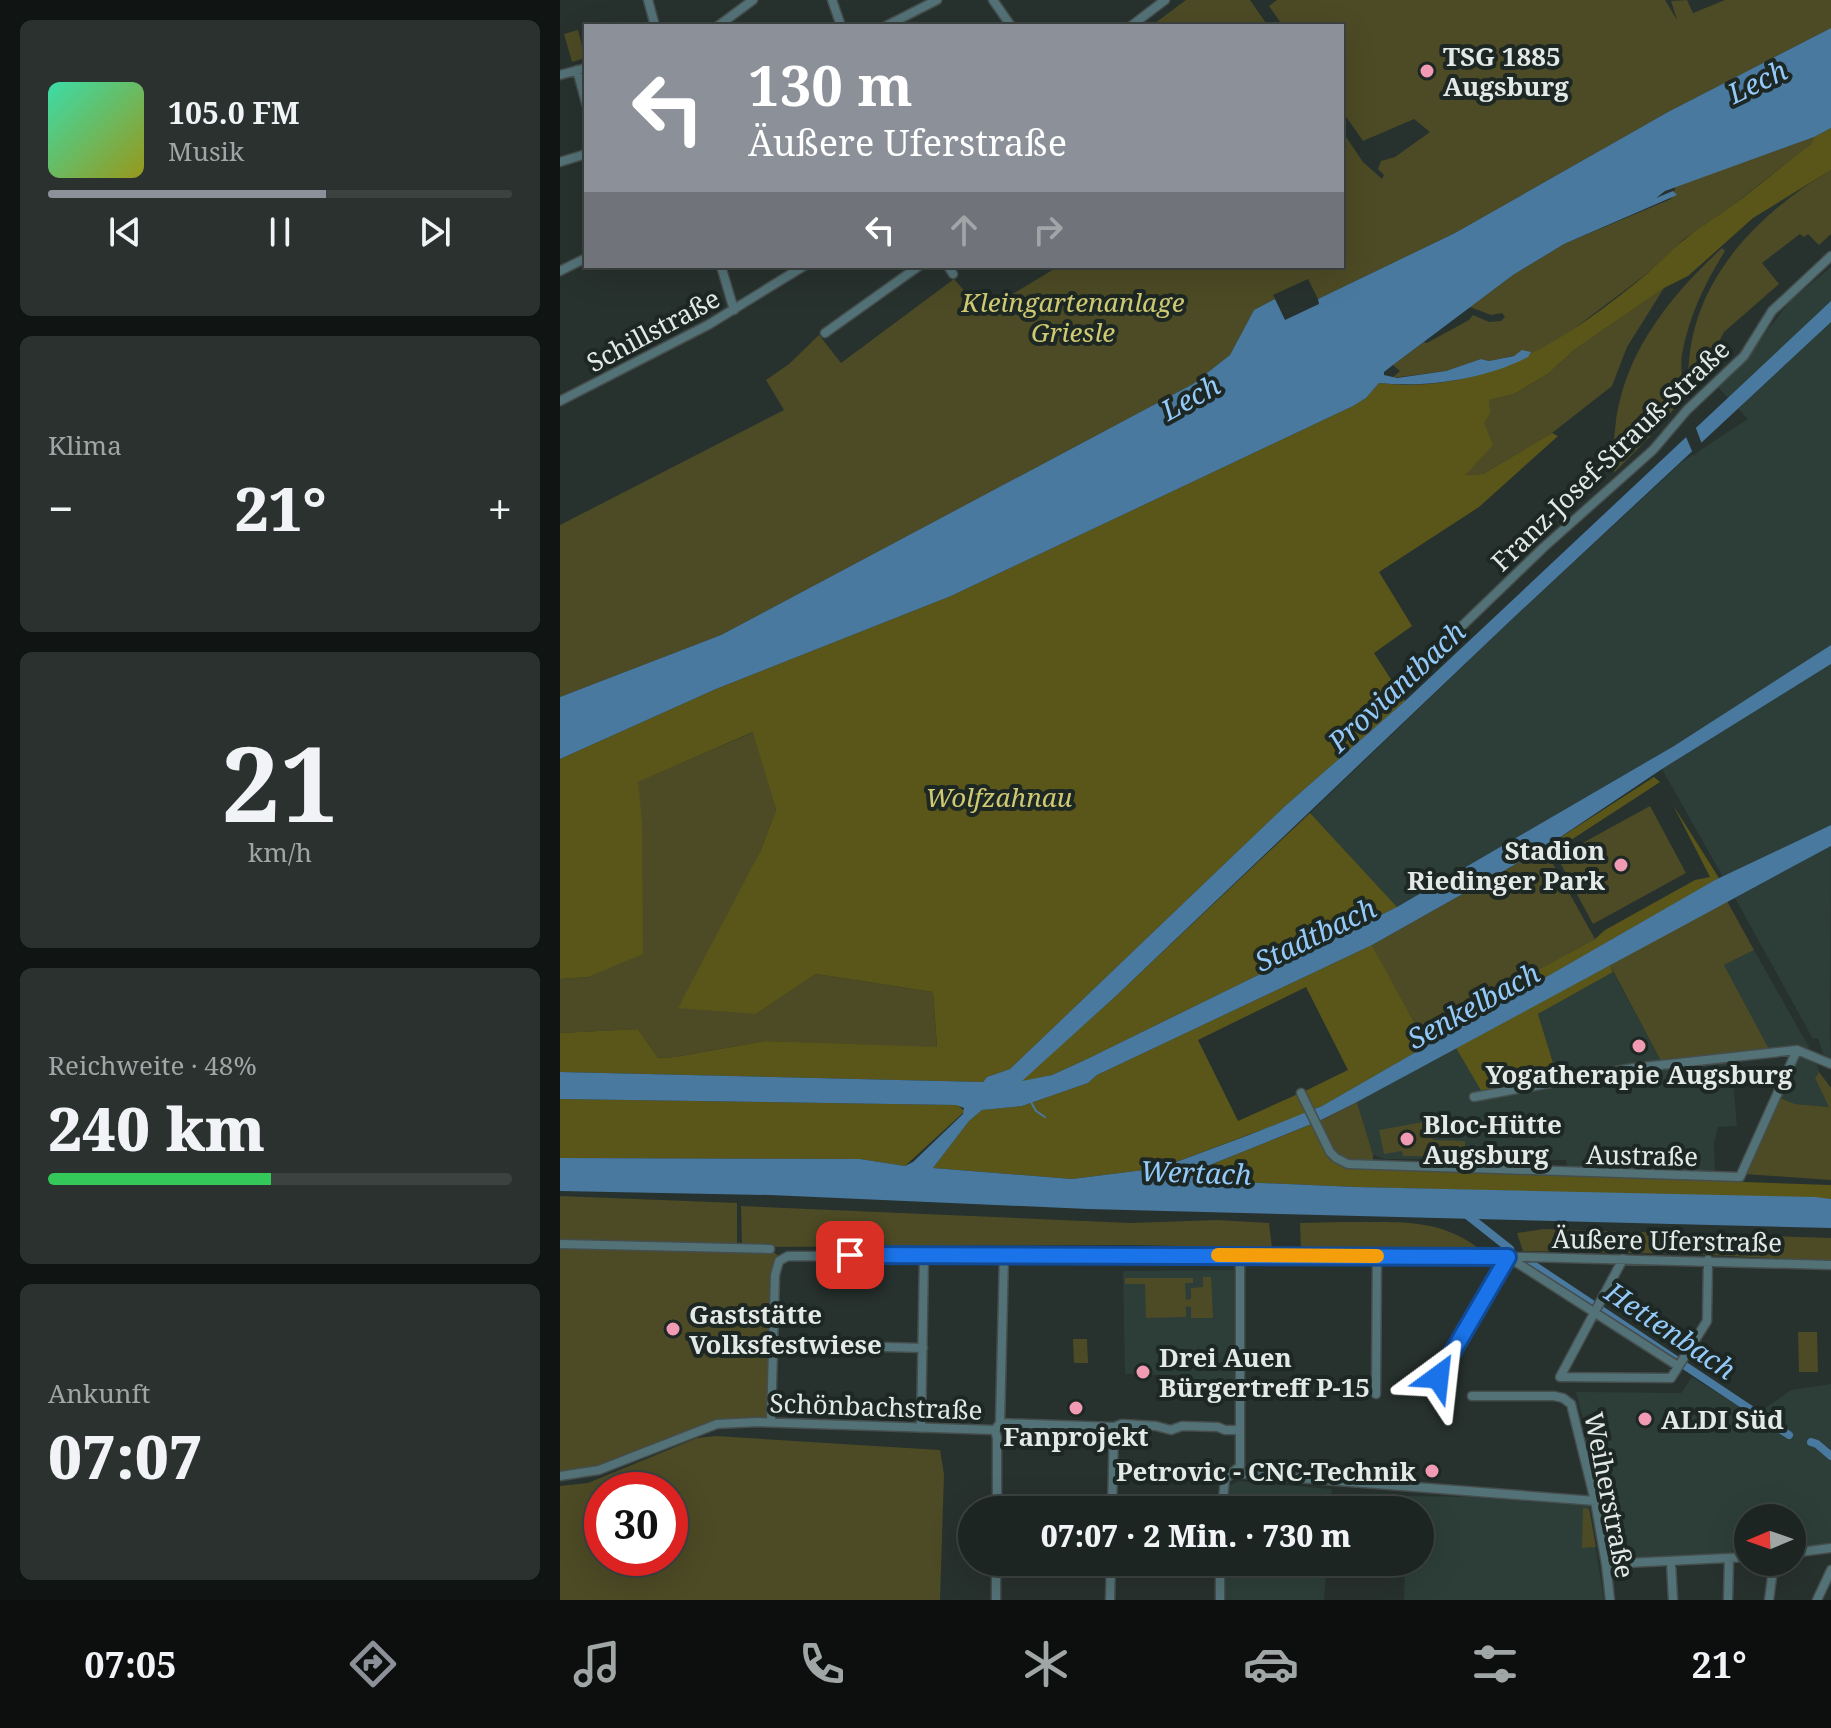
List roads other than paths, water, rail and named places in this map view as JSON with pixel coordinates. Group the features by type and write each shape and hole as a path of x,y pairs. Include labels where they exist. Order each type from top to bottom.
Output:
{"street":[{"path":"648,0 654,24"},
{"path":"721,24 753,0"},
{"path":"832,0 840,24"},
{"path":"993,0 1010,24"},
{"path":"1134,24 1165,0"},
{"path":"890,24 931,1"},
{"path":"560,75 582,69"},
{"path":"560,162 584,155"},
{"name":"Franz-Josef-Strauß-Straße","path":"1409,677 1544,547 1653,450 1687,410 1744,356 1762,324 1783,300 1831,256"},
{"path":"560,271 584,259"},
{"path":"722,268 734,310"},
{"name":"Schillstraße","path":"560,401 734,310 801,268"},
{"path":"825,333 916,268"},
{"path":"1474,1097 1633,1068 1797,1050 1831,1064"},
{"name":"Austraße","path":"1301,1093 1336,1158 1356,1166 1740,1177 1797,1050"},
{"path":"560,1244 770,1249"},
{"name":"Äußere Uferstraße","path":"773,1344 775,1275 782,1259 795,1255 1508,1257 1831,1265"},
{"path":"997,1496 1004,1255"},
{"path":"1223,1496 1225,1479 1240,1466 1240,1255"},
{"path":"921,1428 924,1256"},
{"path":"1376,1394 1377,1256"},
{"path":"1438,1395 1438,1377 1508,1257 1678,1366"},
{"path":"1623,1259 1560,1377 1671,1378 1707,1321 1708,1260"},
{"path":"771,1422 773,1344 923,1348"},
{"name":"Weiherstraße","path":"1472,1396 1554,1396 1567,1399 1576,1417 1595,1501 1610,1600"},
{"name":"Schönbachstraße","path":"560,1476 599,1470 706,1427 771,1422 921,1428 1114,1427 1122,1424 1171,1430 1182,1426 1240,1430"},
{"path":"1112,1496 1114,1427"},
{"path":"1235,1473 1595,1501"},
{"path":"1806,1551 1831,1548"},
{"path":"1606,1564 1734,1558"},
{"path":"1728,1600 1729,1559"},
{"path":"1671,1562 1673,1600"},
{"path":"1817,1600 1831,1570"},
{"path":"996,1576 996,1600"},
{"path":"1110,1600 1111,1576"},
{"path":"1220,1576 1220,1600"},
{"path":"1769,1600 1772,1576"}],"water":[{"name":"Lech","path":"1831,28 1831,128 1665,191 1656,198 1673,191 1677,195 1564,244 1513,275 1384,375 1397,378 1446,371 1481,359 1489,361 1514,356 1522,350 1531,352 1528,357 1494,371 1455,380 1416,384 1379,383 1366,398 1353,406 951,596 716,689 560,759 560,697 721,635 1193,384 1230,355 1254,310 1275,299 1285,320 1319,304 1318,299 1455,233 1668,112"},
{"path":"1831,301 1831,322 1022,1081 1052,1075 1085,1060 1397,907 1674,746 1831,645 1831,664 1662,769 1544,848 1372,945 1097,1075 1088,1083 1022,1106 982,1110 969,1121 933,1168 1072,1179 1160,1168 1249,1135 1322,1106 1715,880 1831,825 1831,846 1357,1102 1319,1121 1185,1175 1238,1182 1356,1187 1815,1197 1831,1199 1831,1228 1088,1209 770,1195 560,1191 560,1158 860,1159 905,1166 913,1162 963,1114 964,1108 956,1105 560,1099 560,1072 983,1082 987,1077 1010,1069 1284,807 1405,701"}],"waterway":[{"path":"1031,1102 1036,1111 1045,1117"},
{"name":"Hettenbach","path":"1467,1215 1510,1249"},
{"name":"Hettenbach","path":"1529,1262 1789,1435"},
{"name":"Hettenbach","path":"1811,1442 1831,1456"}],"place":[{"name":"TSG 1885 Augsburg","path":"1427,71"},
{"name":"Stadion Riedinger Park","path":"1621,865"},
{"name":"Yogatherapie Augsburg","path":"1639,1046"},
{"name":"Bloc-Hütte Augsburg","path":"1407,1139"},
{"name":"Gaststätte Volksfestwiese","path":"673,1329"},
{"name":"Drei Auen Bürgertreff P-15","path":"1143,1372"},
{"name":"Fanprojekt","path":"1076,1408"},
{"name":"ALDI Süd","path":"1645,1419"},
{"name":"Petrovic - CNC-Technik","path":"1432,1471"}],"park label":[{"name":"Kleingartenanlage Griesle","path":"1073,317"},
{"name":"Wolfzahnau","path":"999,797"}],"water label":[{"name":"Proviantbach","path":"1396,686"},
{"name":"Stadtbach","path":"1315,934"},
{"name":"Senkelbach","path":"1473,1005"},
{"name":"Wertach","path":"1196,1172"}]}
